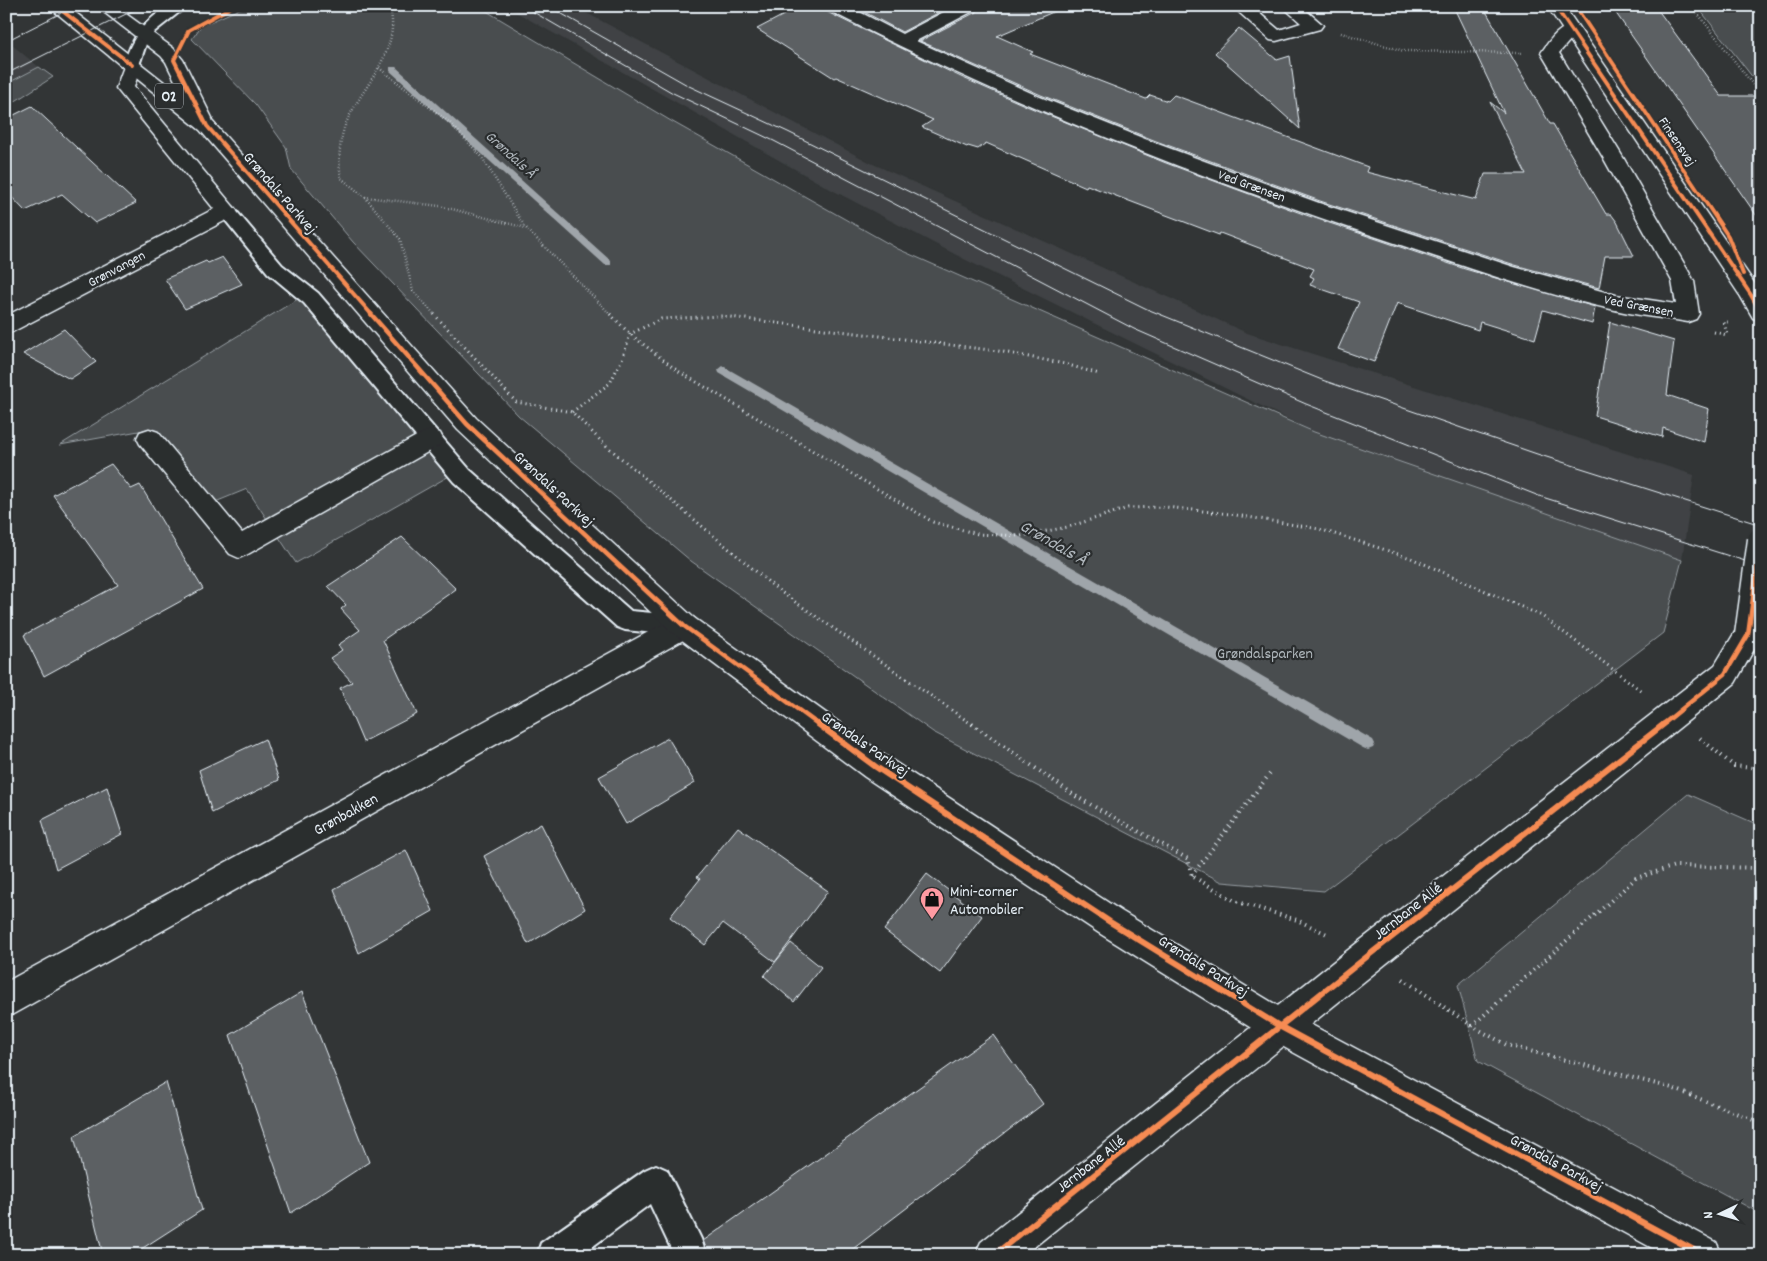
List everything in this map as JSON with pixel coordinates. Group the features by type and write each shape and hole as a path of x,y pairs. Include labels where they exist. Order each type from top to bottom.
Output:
{"street":[{"name":"Grøndals Parkvej","path":"56,6 207,126 467,424 684,626 876,767 1110,922 1281,1027 1703,1255"},
{"name":"Grøndals Parkvej","path":"104,6 174,60 207,126"},
{"name":"Ved Grænsen","path":"834,6 902,41 1042,104 1148,147 1312,208 1543,282 1616,302 1688,314 1683,281 1614,159 1550,53"},
{"path":"902,41 969,6"},
{"path":"1240,6 1276,36 1314,25"},
{"path":"1290,6 1314,25"},
{"name":"Finsensvej","path":"1555,6 1757,300"},
{"name":"Finsensvej","path":"1575,6 1728,236 1757,300"},
{"path":"1550,53 1570,30 1590,30"},
{"path":"132,65 125,88 227,211"},
{"name":"Grønvangen","path":"6,326 227,211"},
{"path":"149,438 239,547 430,439"},
{"name":"Jernbane Allé","path":"994,1255 1725,674 1748,635 1761,540"},
{"name":"Grønbakken","path":"6,1001 684,626"}],"lane":[{"path":"132,65 135,50 143,35 153,24 180,6"},
{"path":"227,211 274,268 311,298 462,476 625,620 684,626"},
{"path":"554,1255 656,1181 689,1251"}],"path":[{"path":"379,6 391,13 394,27 379,68 346,122 338,159 341,178 365,197 400,239 413,291 516,402 572,412 602,442 778,590 1077,797 1188,859 1192,876 1235,901 1297,920 1370,955 1472,1026 1507,1045 1672,1088 1761,1123"},
{"path":"1692,6 1754,86"},
{"path":"1314,25 1404,51 1550,53"},
{"path":"379,68 450,123 481,156 526,228 630,334 678,371 933,522 978,534 1021,536 1068,527 1128,508 1166,507 1230,514 1319,529 1411,558 1542,616 1601,658 1734,766 1761,769"},
{"path":"365,197 440,206 526,228"},
{"path":"572,412 610,383 623,356 630,334 662,320 722,316 998,351 1065,364 1099,374"},
{"path":"1713,332 1727,335 1724,322"},
{"path":"1192,876 1272,772"},
{"path":"1472,1026 1636,878 1674,866 1761,868"}],"shaded area":[{"path":"505,6 573,6 871,163 1247,333 1694,475 1682,560 1314,432 966,260 832,190"},
{"path":"6,40 39,67 6,84"}],"green space":[{"name":"Grøndalsparken","path":"246,6 478,6 671,121 898,249 1314,432 1682,560 1663,633 1324,891 1222,882 933,732 691,561 519,416 353,242 291,169 286,147 256,105 192,39 201,26"},
{"path":"1697,6 1761,6 1761,79 1754,79"},
{"path":"39,67 53,77 6,107 6,84"},
{"path":"301,297 451,475 296,563 247,489 213,503 150,429 60,445"},
{"path":"1688,794 1761,826 1761,1214 1478,1061 1458,985"}],"building":[{"path":"801,6 824,6 827,12 961,77 1166,163 1306,215 1465,269 1595,307 1592,324 1543,310 1535,339 1480,322 1478,330 1397,303 1374,362 1338,349 1359,302 1310,285 1314,278 1310,276 1314,269 1087,185 1086,187 986,143 978,149 967,147 922,127 933,120 836,77 834,78 757,29"},
{"path":"853,6 951,6 902,32"},
{"path":"979,6 1067,6 997,36 1033,52 1030,54 1146,99 1150,95 1168,101 1174,95 1368,167 1366,172 1476,200 1485,174 1526,174 1490,102 1504,113 1454,8 1458,6 1483,6 1550,124 1553,124 1606,214 1611,214 1617,222 1634,256 1605,256 1599,288 1515,265 1320,201 1156,141 1041,95 920,41 976,12"},
{"path":"1611,6 1655,6 1721,96 1761,96 1761,222"},
{"path":"1239,28 1277,60 1290,56 1300,129 1215,53"},
{"path":"32,106 136,203 95,223 62,194 25,211 6,191 6,119"},
{"path":"222,257 242,284 185,309 165,279 206,261 208,263"},
{"path":"1610,322 1674,341 1667,395 1709,409 1704,442 1663,428 1662,437 1595,416"},
{"path":"64,329 96,362 70,379 23,354"},
{"path":"111,464 131,489 140,485 203,589 44,676 24,635 118,585 53,495"},
{"path":"402,537 456,589 383,640 417,714 363,742 340,688 352,682 330,658 342,650 338,645 360,630 341,609 346,605 328,586"},
{"path":"668,738 695,783 626,824 599,777"},
{"path":"265,739 279,780 212,813 199,770"},
{"path":"107,787 122,834 56,869 42,820"},
{"path":"541,824 585,909 528,944 484,856"},
{"path":"738,827 828,891 775,962 723,923 705,945 670,917 700,879 697,877"},
{"path":"406,850 433,911 359,953 334,889"},
{"path":"927,874 982,916 940,973 884,930"},
{"path":"791,943 821,967 794,1002 764,976"},
{"path":"302,992 369,1162 291,1213 230,1035"},
{"path":"993,1035 1043,1104 845,1255 706,1255 707,1250 703,1241"},
{"path":"166,1082 202,1210 132,1255 103,1255 74,1136"}],"waterway":[{"name":"Grøndals Å","path":"393,69 608,263"},
{"name":"Grøndals Å","path":"723,370 1368,744"}],"tram line":[{"path":"6,41 75,6"},
{"path":"6,74 142,6"},
{"path":"523,6 673,93 774,141 1134,329 1306,404 1539,496 1761,566"},
{"path":"548,6 689,86 788,132 1147,309 1322,380 1537,454 1761,525"}],"cycle path":[{"path":"56,6 132,65"},
{"path":"233,6 189,30 174,60 207,126 467,424 684,626 876,767 1110,922 1281,1027 1703,1255"},
{"path":"1555,6 1751,295 1761,313"},
{"path":"1575,6 1728,236 1743,274"},
{"path":"994,1255 1369,955 1725,674 1748,635 1761,540"}],"place":[{"name":"Mini-corner Automobiler","path":"932,920"}]}
